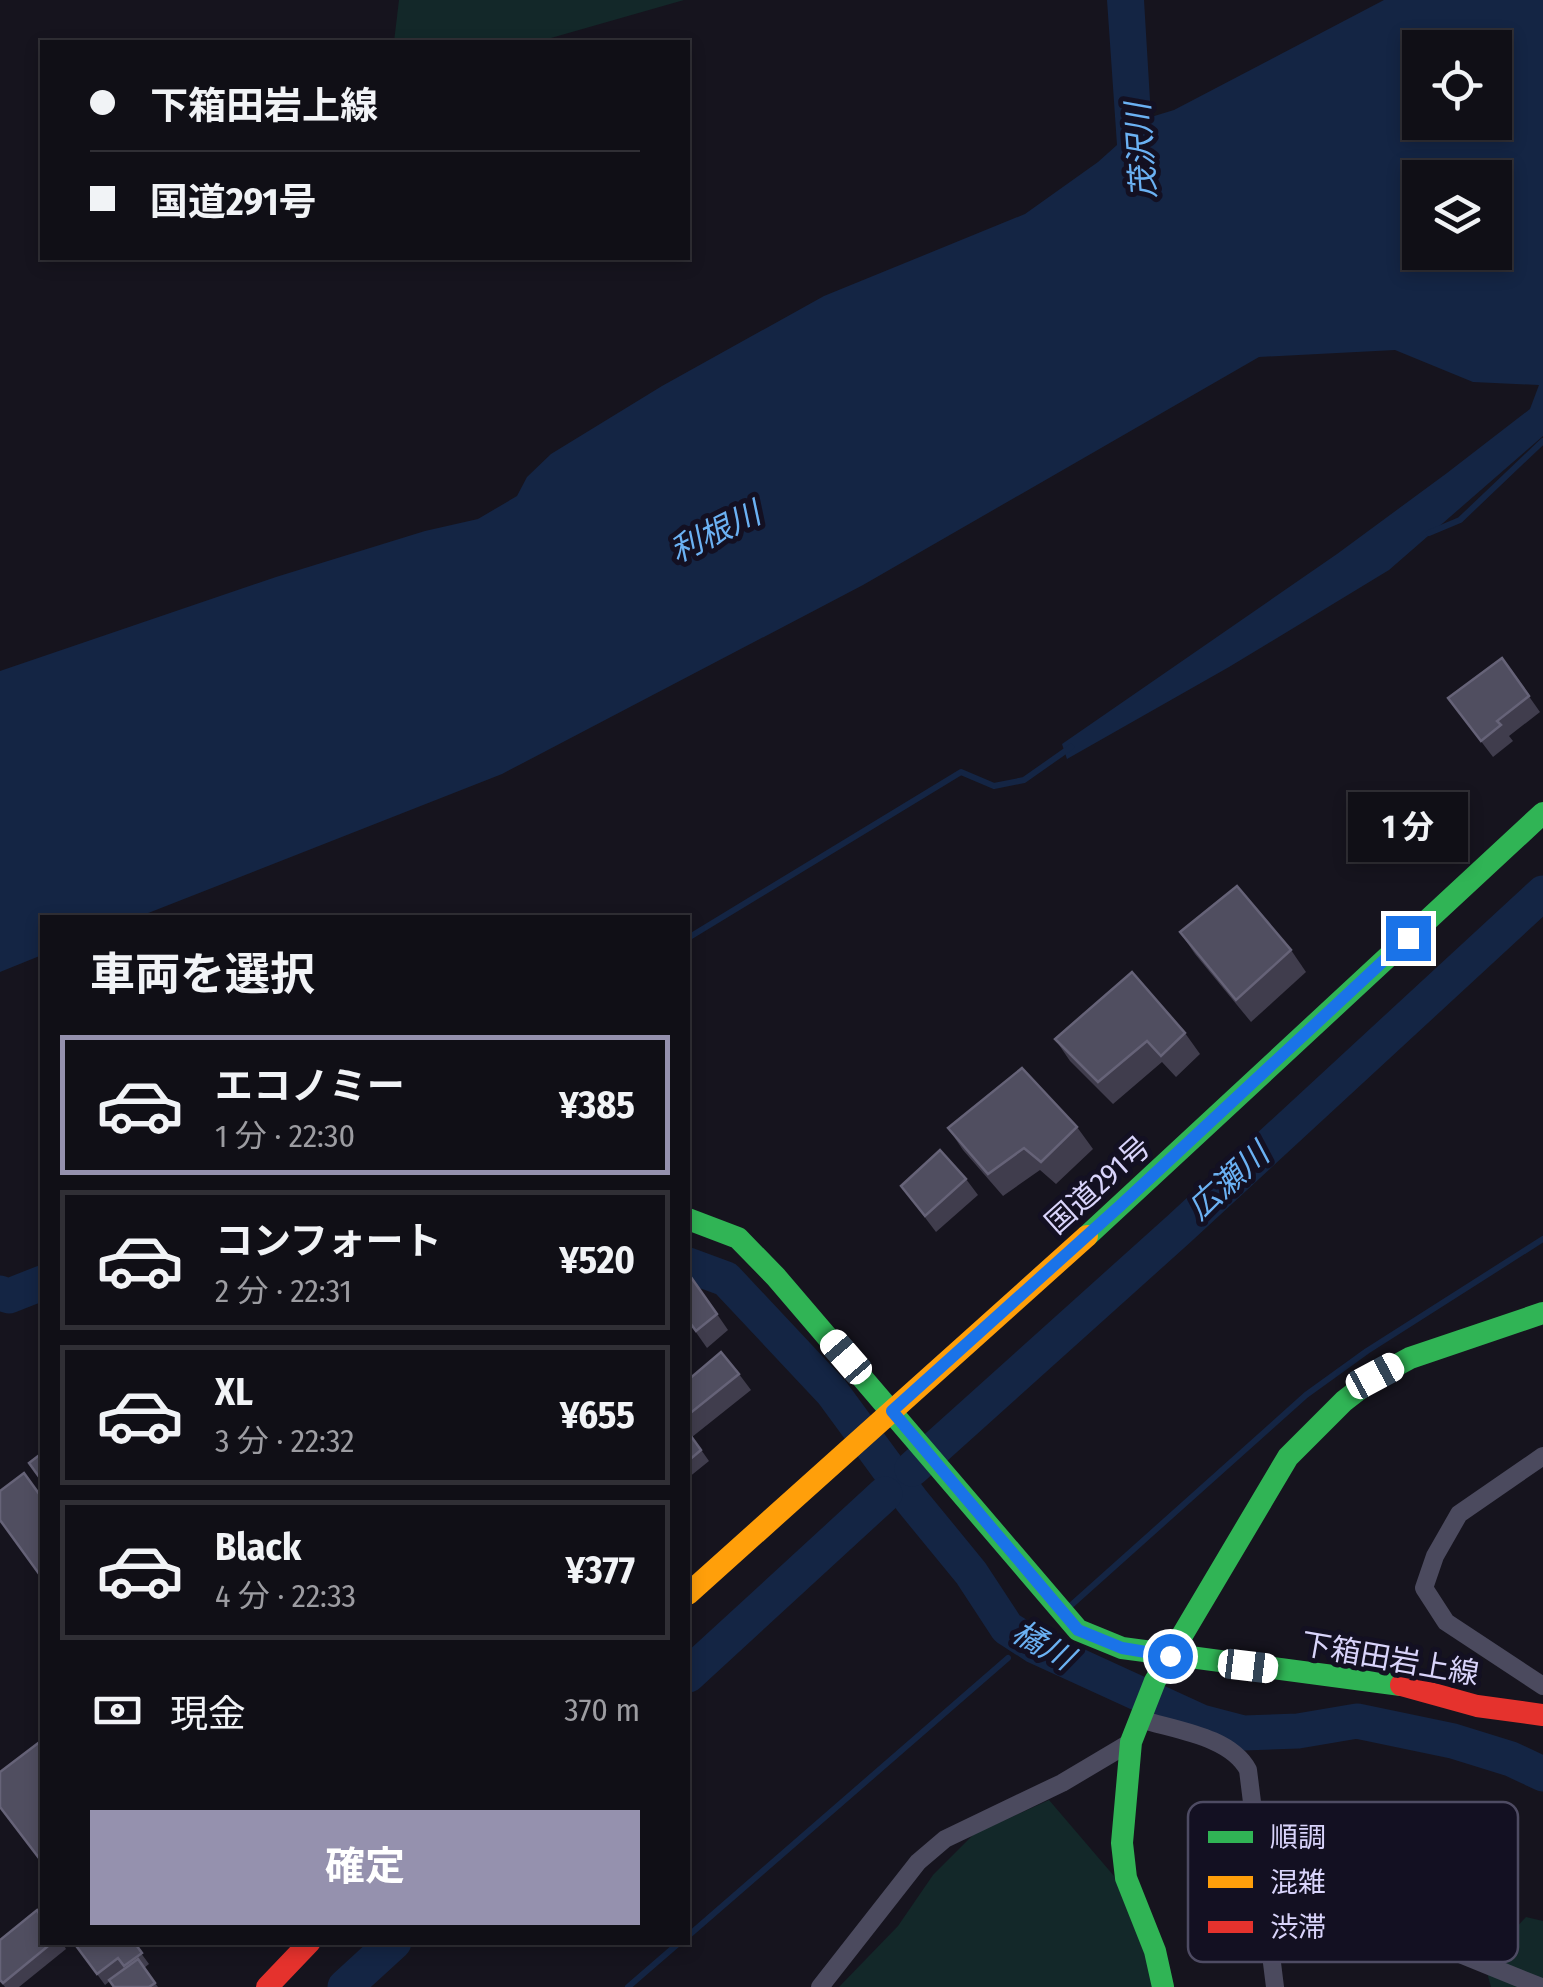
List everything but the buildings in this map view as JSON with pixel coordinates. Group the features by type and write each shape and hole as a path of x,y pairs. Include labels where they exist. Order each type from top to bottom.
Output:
{"main road":[{"name":"国道291号","path":"690,1592 1121,1205 1543,814"},
{"path":"690,1220 738,1238 892,1411"},
{"path":"1163,1987 1155,1951 1126,1878 1122,1843 1131,1742 1170,1656 1288,1457 1344,1401 1375,1376 1410,1358 1543,1314"},
{"name":"下箱田岩上線","path":"892,1411 1078,1630 1122,1648 1405,1686 1477,1706 1543,1715"},
{"path":"267,1987 307,1945"}],"street":[{"path":"1543,1456 1459,1514 1435,1556 1424,1588 1446,1622 1543,1686"},
{"path":"1141,1716 1241,1756 1248,1770 1252,1802"},
{"path":"820,1987 918,1862 945,1839 1062,1784 1131,1742"},
{"path":"1273,1962 1276,1987"},
{"path":"1479,1962 1541,1987"}],"green space":[{"path":"399,0 684,0 544,40 394,40"},
{"path":"1049,1800 1114,1876 1147,1958 1154,1987 839,1987 898,1926 933,1875 974,1834"},
{"path":"1526,1917 1543,1921 1543,1987 1491,1987 1484,1962 1518,1962 1518,1926"}],"water":[{"path":"1107,0 1144,0 1151,117 1174,110 1384,0 1543,0 1543,436 1389,570 1067,759 1062,744 1447,473 1530,409 1539,385 1473,382 1395,350 1259,357 863,585 502,774 143,915 40,915 40,956 0,972 0,671 276,577 425,531 478,519 517,496 527,477 551,454 662,386 824,296 1025,214 1117,145"}],"waterway":[{"path":"1429,533 1460,520 1543,441"},
{"path":"690,937 961,772 994,786 1024,780 1071,747"},
{"name":"広瀬川","path":"912,1469 1543,893"},
{"path":"1068,1608 1306,1395 1367,1351 1543,1239"},
{"name":"橘川","path":"690,1266 726,1279 832,1392 971,1573 1007,1628 1035,1646 1201,1722 1243,1733 1298,1731 1357,1721 1453,1741 1511,1759 1543,1774"},
{"name":"橘川","path":"0,1293 9,1296 40,1284"},
{"name":"広瀬川","path":"690,1673 885,1494"},
{"path":"690,1934 1008,1658"},
{"name":"広瀬川","path":"345,1987 391,1945"},
{"path":"628,1987 677,1945"}],"traffic: fast":[{"path":"1087,1236 1543,813"},
{"path":"690,1220 738,1238 776,1277 1078,1630 1122,1648 1401,1685"},
{"path":"1163,1987 1155,1951 1126,1878 1122,1843 1131,1742 1155,1681 1288,1457 1344,1401 1375,1377 1410,1358 1543,1313"}],"traffic: slow":[{"path":"690,1592 1087,1236"}],"traffic: jam":[{"path":"1401,1685 1477,1706 1543,1715"},
{"path":"267,1987 307,1945"}],"route":[{"path":"1170,1656 1122,1648 1078,1630 892,1411 1408,938"}],"water label":[{"name":"茂沢川","path":"1141,151"},
{"name":"利根川","path":"715,532"}]}
